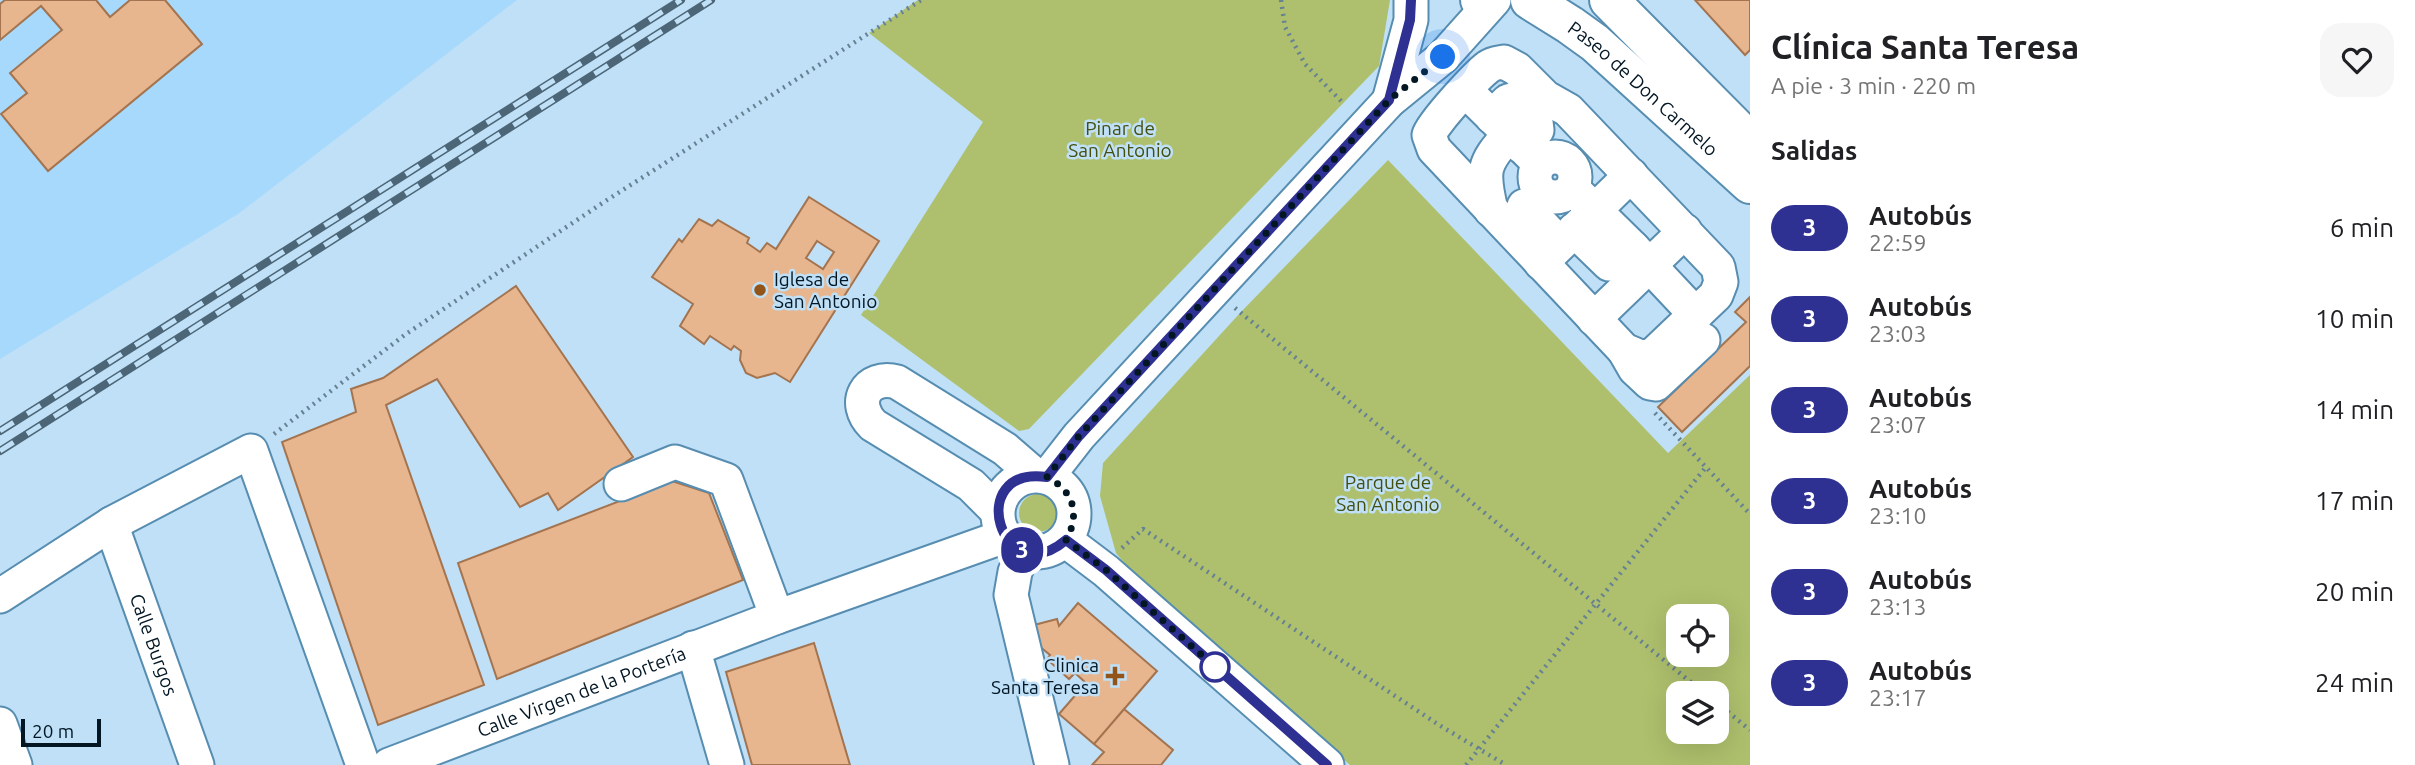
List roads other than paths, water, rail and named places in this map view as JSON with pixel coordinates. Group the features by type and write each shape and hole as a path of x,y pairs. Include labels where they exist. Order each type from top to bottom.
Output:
{"highway":[{"name":"Paseo de Don Carmelo","path":"1530,0 1595,43 1750,184"},
{"name":"Paseo de Don Carmelo","path":"1609,0 1750,142"}],"street":[{"path":"1389,100 1410,20 1411,0"},
{"path":"1052,765 1011,595 1015,572 1001,498 1010,486 1021,478 1041,476 1389,100 1443,57 1494,0"},
{"path":"1624,350 1643,358 1654,354 1700,311 1720,289 1721,275 1714,261 1632,175 1569,110 1545,97 1511,64 1504,62 1491,65 1435,122 1429,135 1433,149 1536,188 1632,175"},
{"path":"1464,161 1536,188 1648,264 1700,311 1709,333 1656,384 1650,383 1635,369 1624,350 1594,319 1536,188 1466,91"},
{"path":"1536,188 1595,137"},
{"path":"1594,319 1685,231"},
{"path":"1648,264 1661,348"},
{"path":"879,380 897,382 1005,449 1041,476 1059,483 1068,492 1075,516 1066,540 1046,552 1009,533 971,485 873,425 863,410 865,393 879,380"},
{"path":"0,596 111,524 251,452 363,765"},
{"path":"621,484 675,462 726,480 777,617"},
{"name":"Calle Burgos","path":"111,524 197,765"},
{"name":"Calle Virgen de la Portería","path":"389,765 693,648 1009,533"},
{"path":"1066,540 1106,570 1327,765"},
{"path":"693,648 727,765"},
{"path":"0,724 15,765"}],"railway":[{"path":"0,431 681,0"},
{"path":"0,451 711,0"}],"place":[{"name":"Iglesa de San Antonio","path":"760,290"},
{"name":"Clinica Santa Teresa","path":"1115,676"}],"park label":[{"name":"Pinar de San Antonio","path":"1120,139"},
{"name":"Parque de San Antonio","path":"1388,493"}]}
